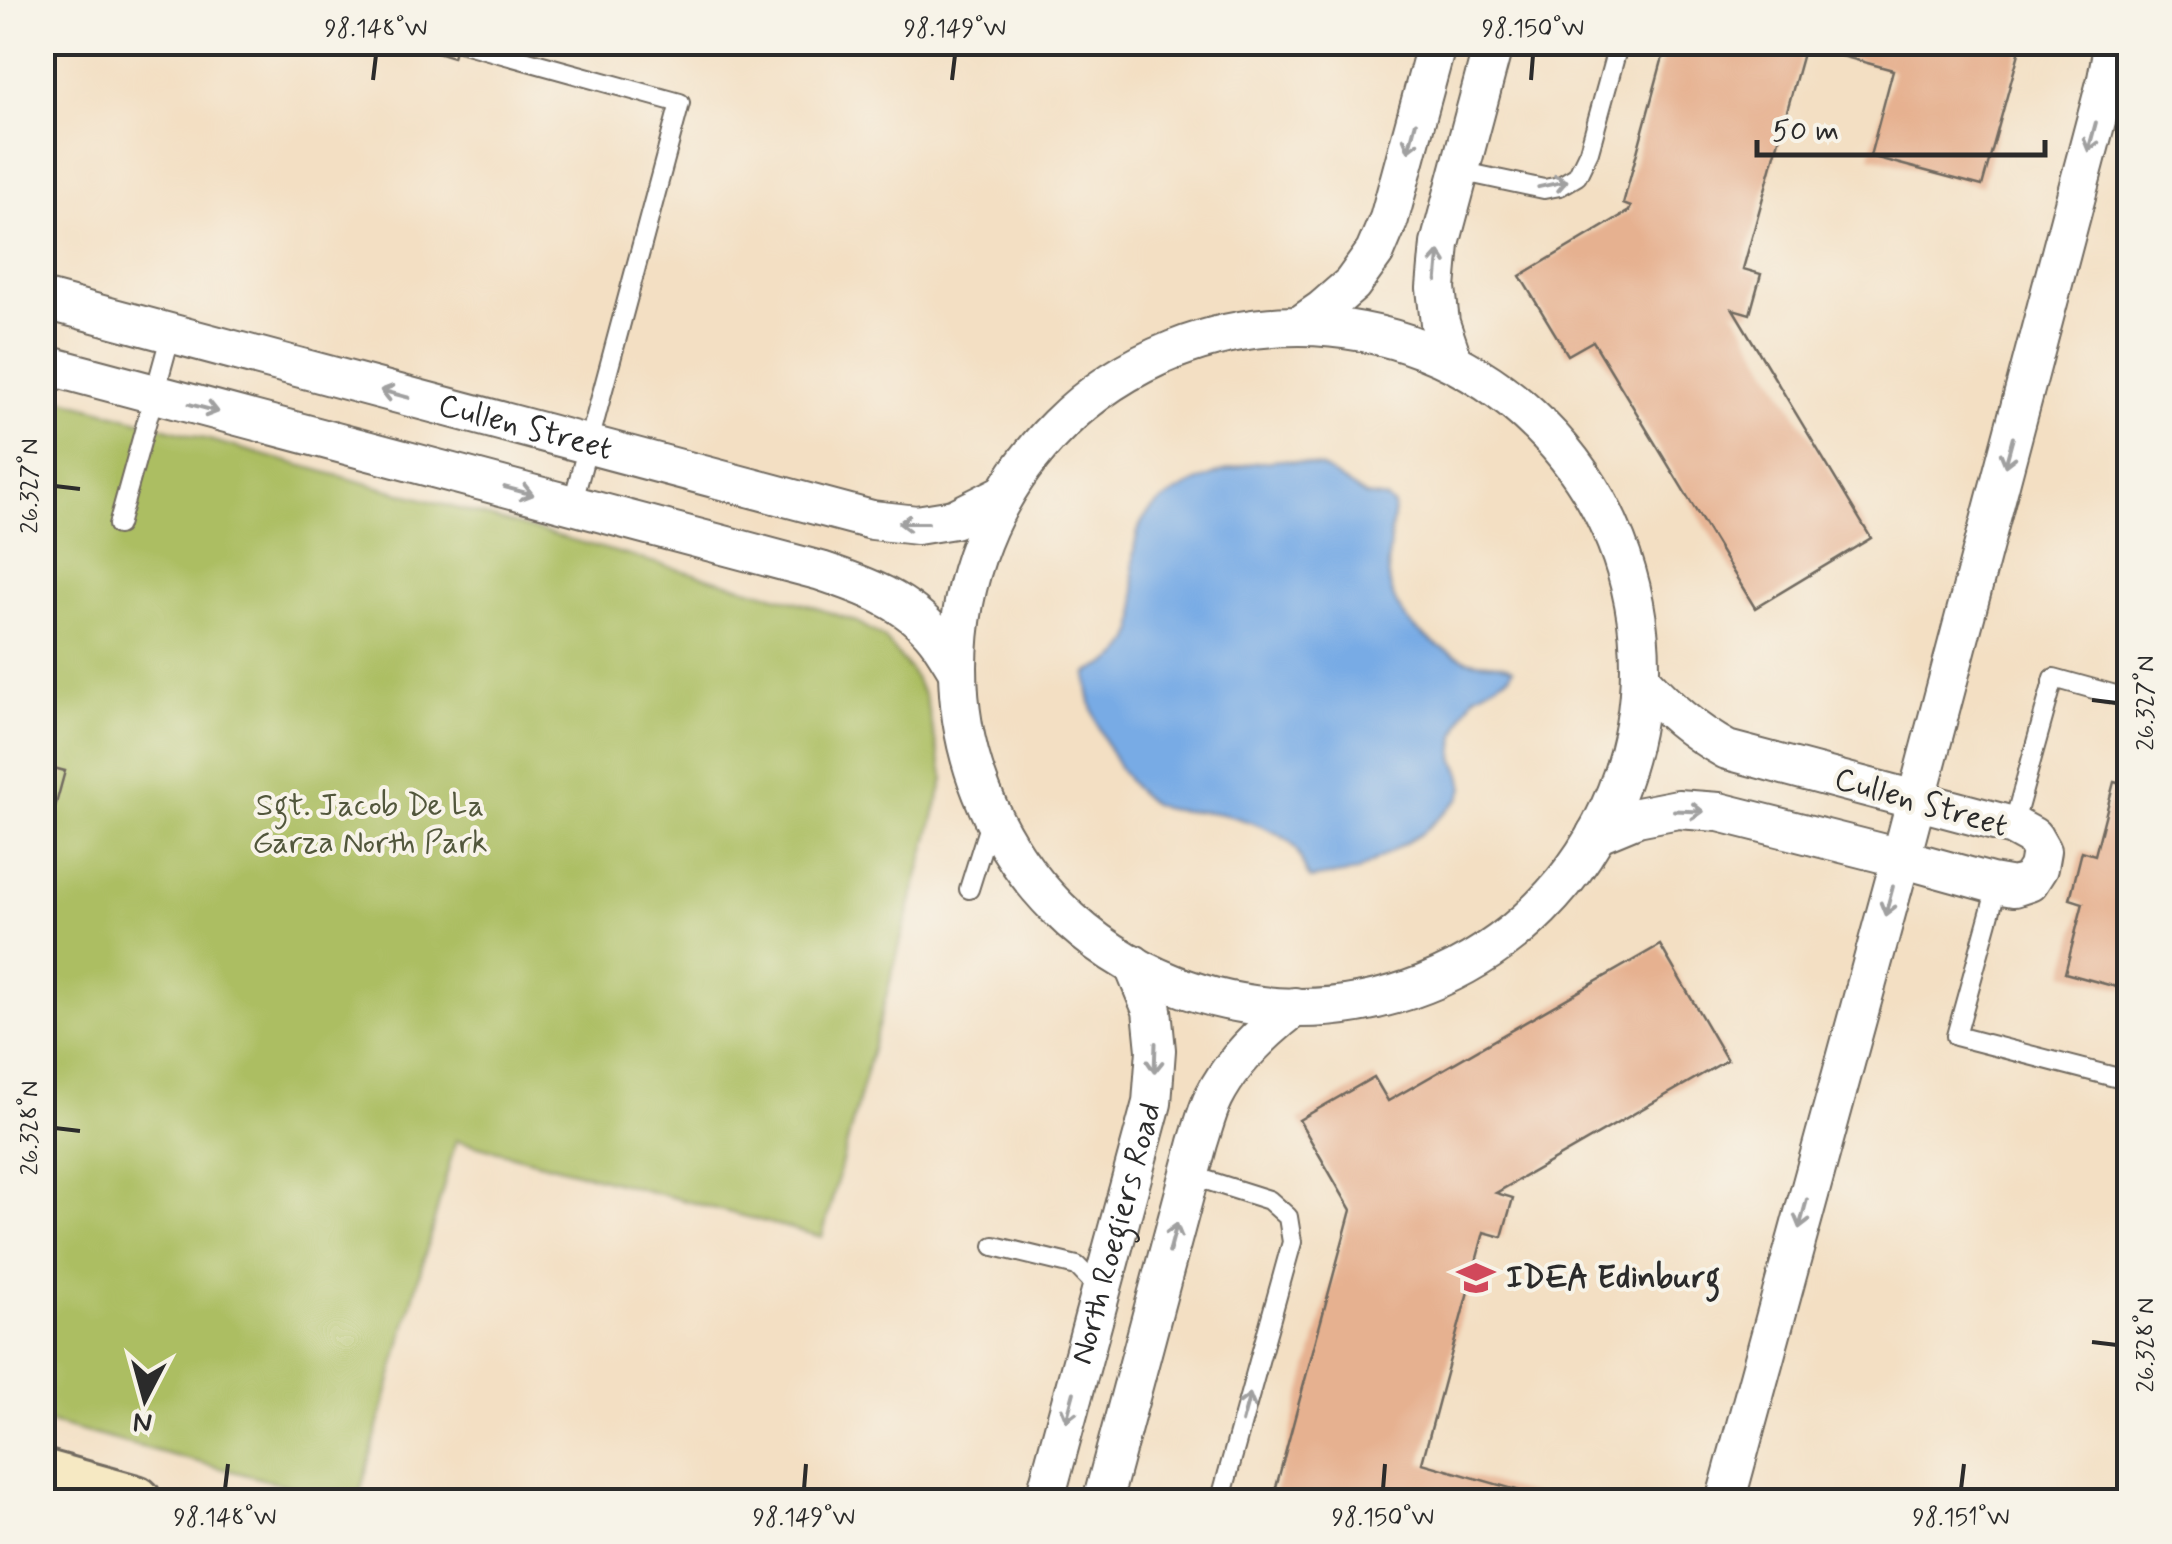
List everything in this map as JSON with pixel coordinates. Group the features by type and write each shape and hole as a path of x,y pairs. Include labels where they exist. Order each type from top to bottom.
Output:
{"street":[{"path":"1300,326 1352,284 1375,252 1389,219 1437,42"},
{"path":"1452,361 1440,322 1436,288 1440,244 1494,42"},
{"path":"1724,1502 1901,858 2114,42"},
{"name":"Cullen Street","path":"42,300 872,520 917,525 954,519 1004,494"},
{"path":"1291,325 1374,333 1452,361 1522,407 1578,468 1618,540 1640,620 1640,703 1622,784 1584,857 1531,919 1464,967 1388,997 1306,1008 1223,1000 1146,972 1076,927 1021,868 980,795 958,716 957,634 974,554 1011,480 1065,416 1132,368 1208,337 1291,325"},
{"name":"Cullen Street","path":"42,364 869,587 906,609 935,636 958,671"},
{"name":"Cullen Street","path":"1596,834 1637,816 1678,809 1719,812 2014,887 2029,882 2038,868 2041,851 2033,837 2013,826 1726,750 1672,713 1640,679"},
{"name":"North Roegiers Road","path":"1044,1502 1152,1104 1156,1050 1152,1010 1133,964"},
{"name":"North Roegiers Road","path":"1102,1502 1214,1096 1242,1057 1271,1026 1296,1008"},
{"path":"1101,1292 1155,1304"},
{"path":"42,1476 135,1502"}],"lane":[{"path":"459,42 680,103 572,505"},
{"path":"1459,171 1544,189 1560,186 1577,176 1589,152 1619,42"},
{"path":"118,525 171,334"},
{"path":"2013,826 2054,678 2130,699"},
{"path":"969,889 992,816"},
{"path":"1998,884 1956,1036 2130,1081"},
{"path":"1190,1175 1270,1200 1288,1217 1292,1242 1220,1502"},
{"path":"994,1246 1077,1266 1101,1292"}],"green space":[{"name":"Sgt. Jacob De La Garza North Park","path":"42,394 808,605 857,622 884,638 910,670 925,697 944,779 822,1237 456,1140 358,1501 345,1501 43,1421"}],"water":[{"path":"1284,460 1321,467 1366,496 1386,499 1394,506 1389,575 1400,610 1419,632 1455,655 1513,669 1510,675 1475,695 1464,713 1456,735 1454,758 1464,788 1459,799 1422,833 1356,872 1310,879 1295,848 1271,830 1227,815 1162,808 1148,801 1121,770 1100,730 1088,673 1117,657 1133,634 1133,564 1146,515 1170,496 1218,473"}],"building":[{"path":"404,42 457,42 453,57"},
{"path":"1667,42 2022,42 1982,186 1870,156 1893,70 1805,46 1743,269 1761,274 1750,314 1733,309 1871,538 1755,608 1593,341 1568,355 1520,276 1629,211 1631,207 1623,204"},
{"path":"42,765 65,771 44,848 42,848"},
{"path":"2114,782 2130,786 2130,981 2124,989 2065,973 2083,903 2070,899 2082,851 2095,855"},
{"path":"1660,945 1727,1060 1496,1193 1513,1198 1502,1237 1484,1232 1422,1463 1559,1502 1272,1502 1351,1210 1299,1120 1374,1077 1388,1101"}],"place":[{"name":"IDEA Edinburg","path":"1476,1278"}]}
